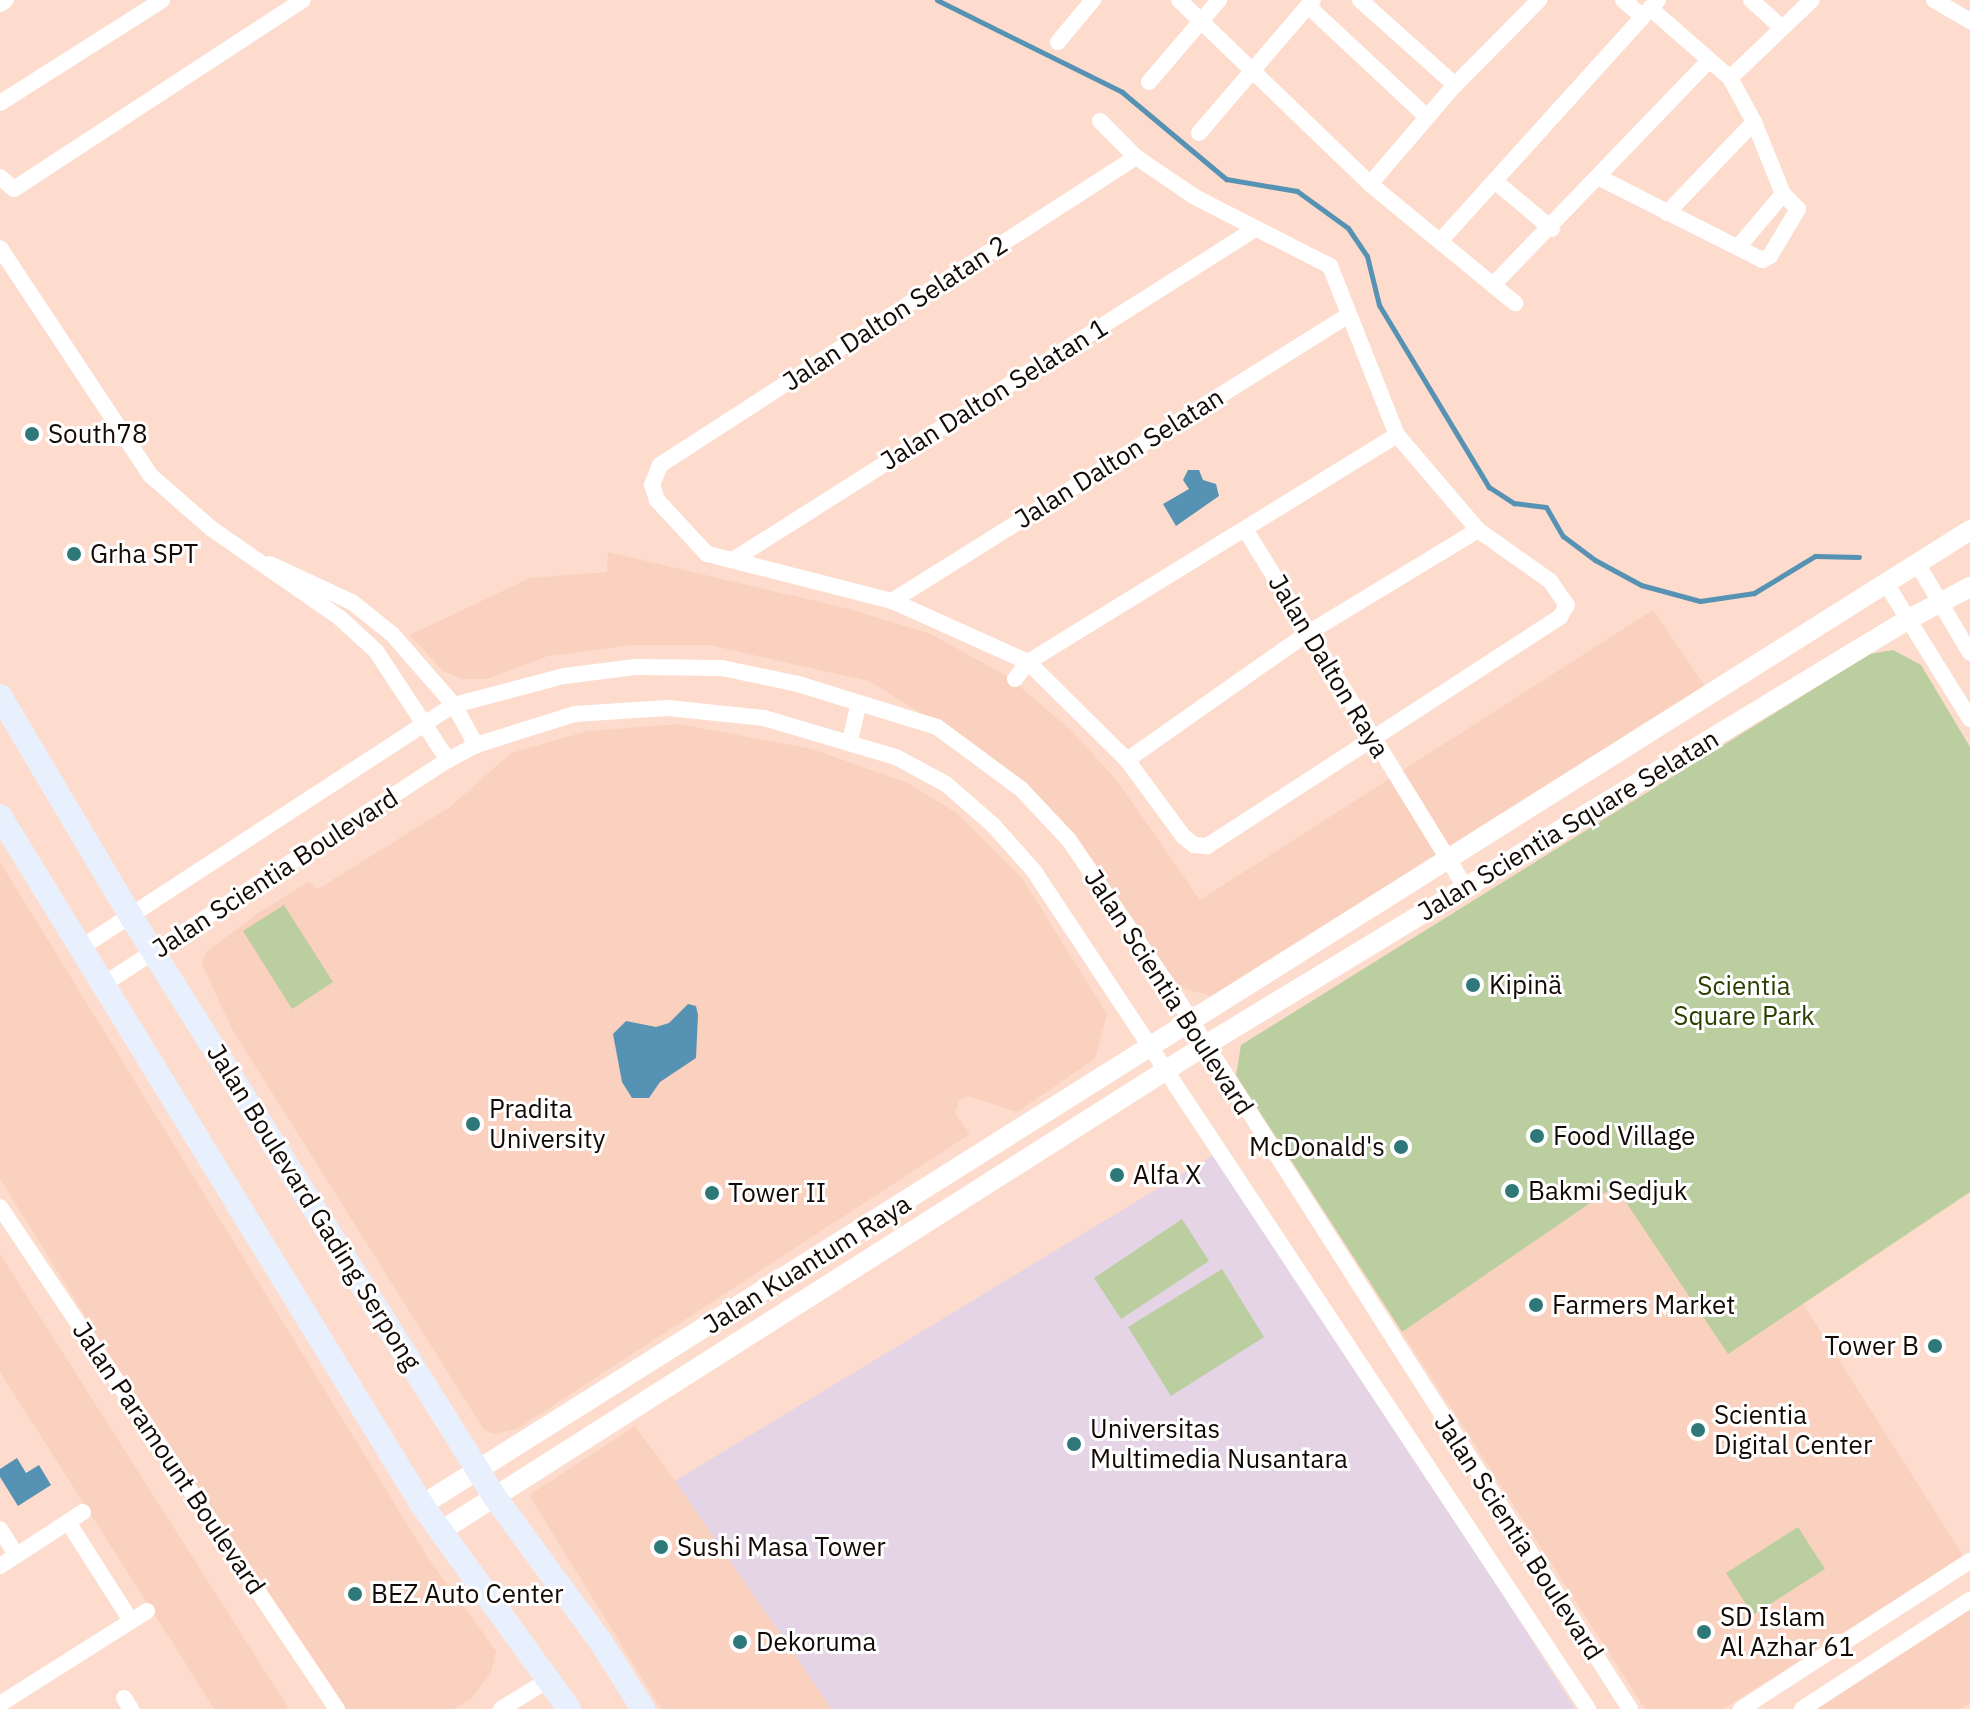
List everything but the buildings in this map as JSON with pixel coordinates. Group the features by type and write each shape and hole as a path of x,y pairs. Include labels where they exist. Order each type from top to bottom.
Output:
{"main road":[{"name":"Jalan Boulevard Gading Serpong","path":"0,696 132,918 494,1496 601,1642 643,1709"},
{"path":"2,824 422,1505 569,1709"}],"street":[{"path":"0,4 6,0"},
{"path":"0,103 162,0"},
{"path":"1058,42 1093,0"},
{"path":"1179,0 1249,71 1370,184 1442,239 1515,303"},
{"path":"1149,82 1219,0"},
{"path":"1360,0 1455,85"},
{"path":"1370,184 1426,116 1539,0"},
{"path":"1600,178 1762,260 1770,256 1797,215 1796,205 1783,194 1754,122 1730,78 1707,63 1650,8 1623,0"},
{"path":"1751,0 1782,28"},
{"path":"1730,78 1812,0"},
{"path":"1934,0 1970,21"},
{"path":"0,177 14,189 301,1"},
{"path":"1199,133 1249,71 1311,3 1426,116"},
{"path":"1442,239 1650,8"},
{"path":"1493,285 1552,229 1707,63"},
{"path":"733,560 892,601 1028,662 1127,760 1183,836 1207,846 1560,617 1567,605 1562,591 1478,530 1397,435 1347,316 1330,266 1255,229 1136,157 1100,121"},
{"path":"1667,213 1754,122"},
{"name":"Jalan Dalton Selatan 2","path":"733,560 707,554 657,500 652,485 656,472 1136,157"},
{"path":"1496,182 1552,229"},
{"path":"1739,246 1783,194"},
{"name":"Jalan Dalton Selatan 1","path":"733,560 1255,229"},
{"path":"0,248 133,455 175,499 340,618 376,651 448,760"},
{"name":"Jalan Dalton Selatan","path":"892,601 1347,316"},
{"path":"1015,679 1028,662 1397,435"},
{"name":"Jalan Dalton Raya","path":"1245,529 1465,887"},
{"path":"1127,760 1308,633 1478,530"},
{"name":"Jalan Scientia Square Selatan","path":"1192,1022 1970,530"},
{"path":"254,558 352,602 392,634 454,705 476,745"},
{"path":"1918,565 1970,653"},
{"path":"1887,585 1970,719"},
{"name":"Jalan Scientia Square Selatan","path":"1169,1068 1907,620 1970,587"},
{"name":"Jalan Scientia Boulevard","path":"79,949 132,918 454,705 564,676 683,666 783,680 937,727 1021,789 1069,840 1192,1022 1204,1046 1630,1709"},
{"path":"850,741 859,703"},
{"name":"Jalan Scientia Boulevard","path":"101,986 448,760 476,745 575,714 668,708 764,718 896,757 946,784 993,825 1034,871 1169,1068 1588,1709"},
{"name":"Jalan Kuantum Raya","path":"422,1505 1192,1022"},
{"name":"Jalan Kuantum Raya","path":"441,1531 1169,1068"},
{"name":"Jalan Paramount Boulevard","path":"0,1207 337,1709"},
{"path":"0,1566 83,1512"},
{"path":"68,1522 131,1621"},
{"path":"0,1529 16,1555"},
{"path":"1741,1709 1970,1561"},
{"path":"1802,1709 1970,1600"},
{"path":"0,1704 147,1611"},
{"path":"501,1709 550,1679"}],"shaded area":[{"path":"608,552 849,609 931,634 1007,676 1072,731 1118,782 1200,900 1653,610 1707,689 1211,996 1175,986 1071,830 955,735 869,681 709,645 632,645 548,656 487,679 462,679 443,671 410,635 530,578 607,572"},
{"path":"680,724 812,749 908,783 958,814 1022,878 1107,1014 1095,1059 1017,1112 968,1096 959,1100 955,1113 970,1134 517,1429 493,1434 484,1430 232,1029 202,964 206,952 257,914 309,881 318,889 450,807 511,753 588,731"},
{"path":"0,862 428,1558 496,1651 491,1673 471,1699 454,1709 329,1709 0,1179"},
{"name":"Universitas Multimedia Nusantara","path":"1223,1149 1575,1709 832,1709 675,1481"},
{"path":"1615,1186 1728,1353 1802,1302 1964,1557 1723,1709 1645,1709 1402,1332"},
{"path":"0,1254 289,1709 214,1709 0,1372"},
{"path":"635,1426 832,1709 661,1709 529,1495"},
{"path":"1970,1609 1970,1703 1960,1709 1812,1709"}],"green space":[{"name":"Scientia Square Park","path":"1893,650 1921,665 1970,747 1970,1192 1728,1354 1615,1186 1402,1332 1236,1075 1241,1045 1870,654"},
{"path":"284,905 333,982 292,1009 243,931"},
{"path":"1182,1219 1209,1261 1121,1319 1094,1278"},
{"path":"1222,1269 1264,1337 1171,1396 1128,1327"},
{"path":"1798,1527 1825,1569 1753,1615 1726,1573"}],"water":[{"path":"1188,470 1199,470 1203,480 1216,484 1219,496 1176,526 1163,504 1189,489 1183,480"},
{"path":"688,1004 696,1006 698,1015 696,1058 660,1082 649,1098 632,1098 622,1082 613,1034 626,1021 656,1027 669,1023"},
{"path":"17,1458 26,1473 39,1465 51,1485 18,1506 0,1477 0,1469"}],"waterway":[{"path":"937,0 1122,92 1226,179 1297,191 1348,228 1367,256 1379,305 1489,487 1514,503 1546,507 1563,536 1595,560 1641,585 1700,601 1754,593 1815,556 1859,557"}],"place":[{"name":"South78","path":"32,434"},
{"name":"Grha SPT","path":"74,554"},
{"name":"Kipinä","path":"1473,985"},
{"name":"Pradita University","path":"473,1124"},
{"name":"Food Village","path":"1537,1136"},
{"name":"McDonald's","path":"1401,1147"},
{"name":"Alfa X","path":"1117,1175"},
{"name":"Bakmi Sedjuk","path":"1512,1191"},
{"name":"Tower II","path":"712,1193"},
{"name":"Farmers Market","path":"1536,1305"},
{"name":"Tower B","path":"1935,1346"},
{"name":"Scientia Digital Center","path":"1698,1430"},
{"name":"Universitas Multimedia Nusantara","path":"1074,1444"},
{"name":"Sushi Masa Tower","path":"661,1547"},
{"name":"BEZ Auto Center","path":"355,1594"},
{"name":"SD Islam Al Azhar 61","path":"1704,1632"},
{"name":"Dekoruma","path":"740,1642"}]}
